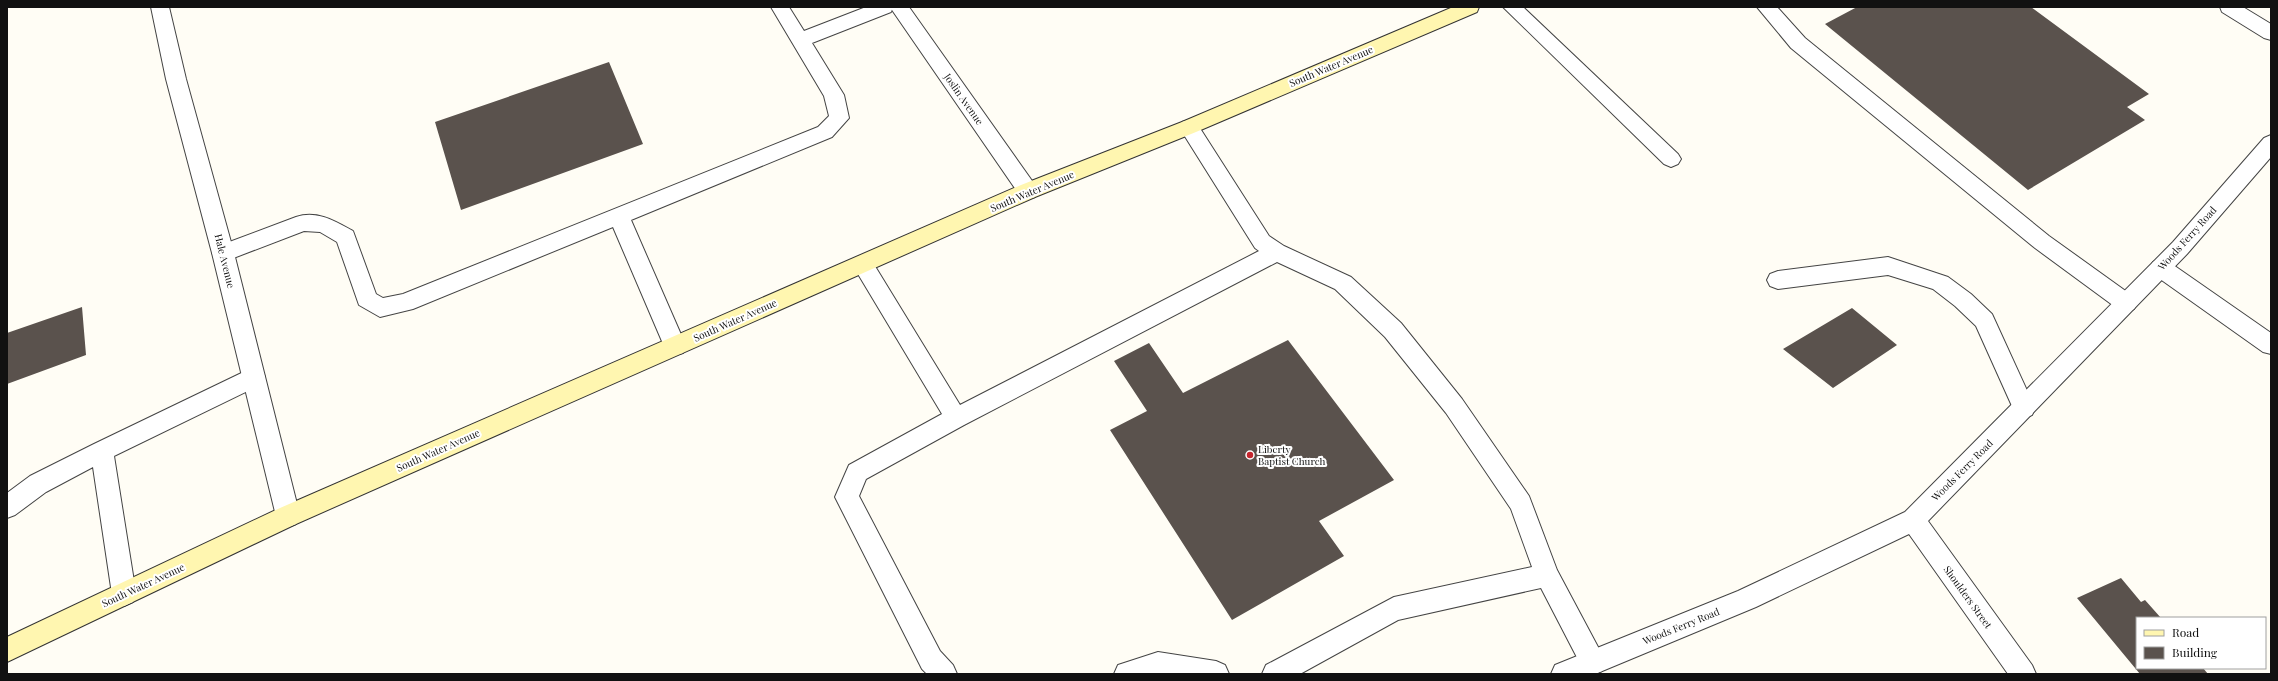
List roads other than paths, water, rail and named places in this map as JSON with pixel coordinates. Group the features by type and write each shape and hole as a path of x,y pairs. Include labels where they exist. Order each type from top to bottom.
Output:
{"main road":[{"name":"South Water Avenue","path":"7,650 288,516 1028,192 1189,127 1470,7"}],"street":[{"name":"Hale Avenue","path":"160,7 176,79 223,252 288,516"},
{"path":"223,252 303,223 323,224 346,237 367,299 380,308 405,304 825,132 839,118 834,95 780,7"},
{"path":"800,40 884,7"},
{"name":"Joslin Avenue","path":"900,7 1028,192"},
{"path":"1512,7 1671,159"},
{"path":"1766,7 1798,43 2042,242 2126,304"},
{"path":"2229,7 2271,33"},
{"path":"1189,127 1262,242 1277,252 1343,283 1393,330 1458,412 1521,504 1547,575 1593,662"},
{"name":"Woods Ferry Road","path":"1564,674 1747,599 1913,520 2126,304 2271,143"},
{"path":"619,216 675,346"},
{"path":"944,674 931,660 847,497 856,472 956,418 1277,252"},
{"path":"864,264 956,418"},
{"path":"1778,280 1888,266 1940,283 1963,300 1984,320 2024,408"},
{"path":"2160,268 2271,345"},
{"path":"7,507 38,484 254,377"},
{"path":"102,451 124,594"},
{"name":"Shoulders Street","path":"1913,520 2023,674"},
{"path":"1275,674 1394,609 1547,575"},
{"path":"1127,674 1158,665 1216,674"}],"place":[{"name":"Liberty Baptist Church","path":"1250,455"}]}
